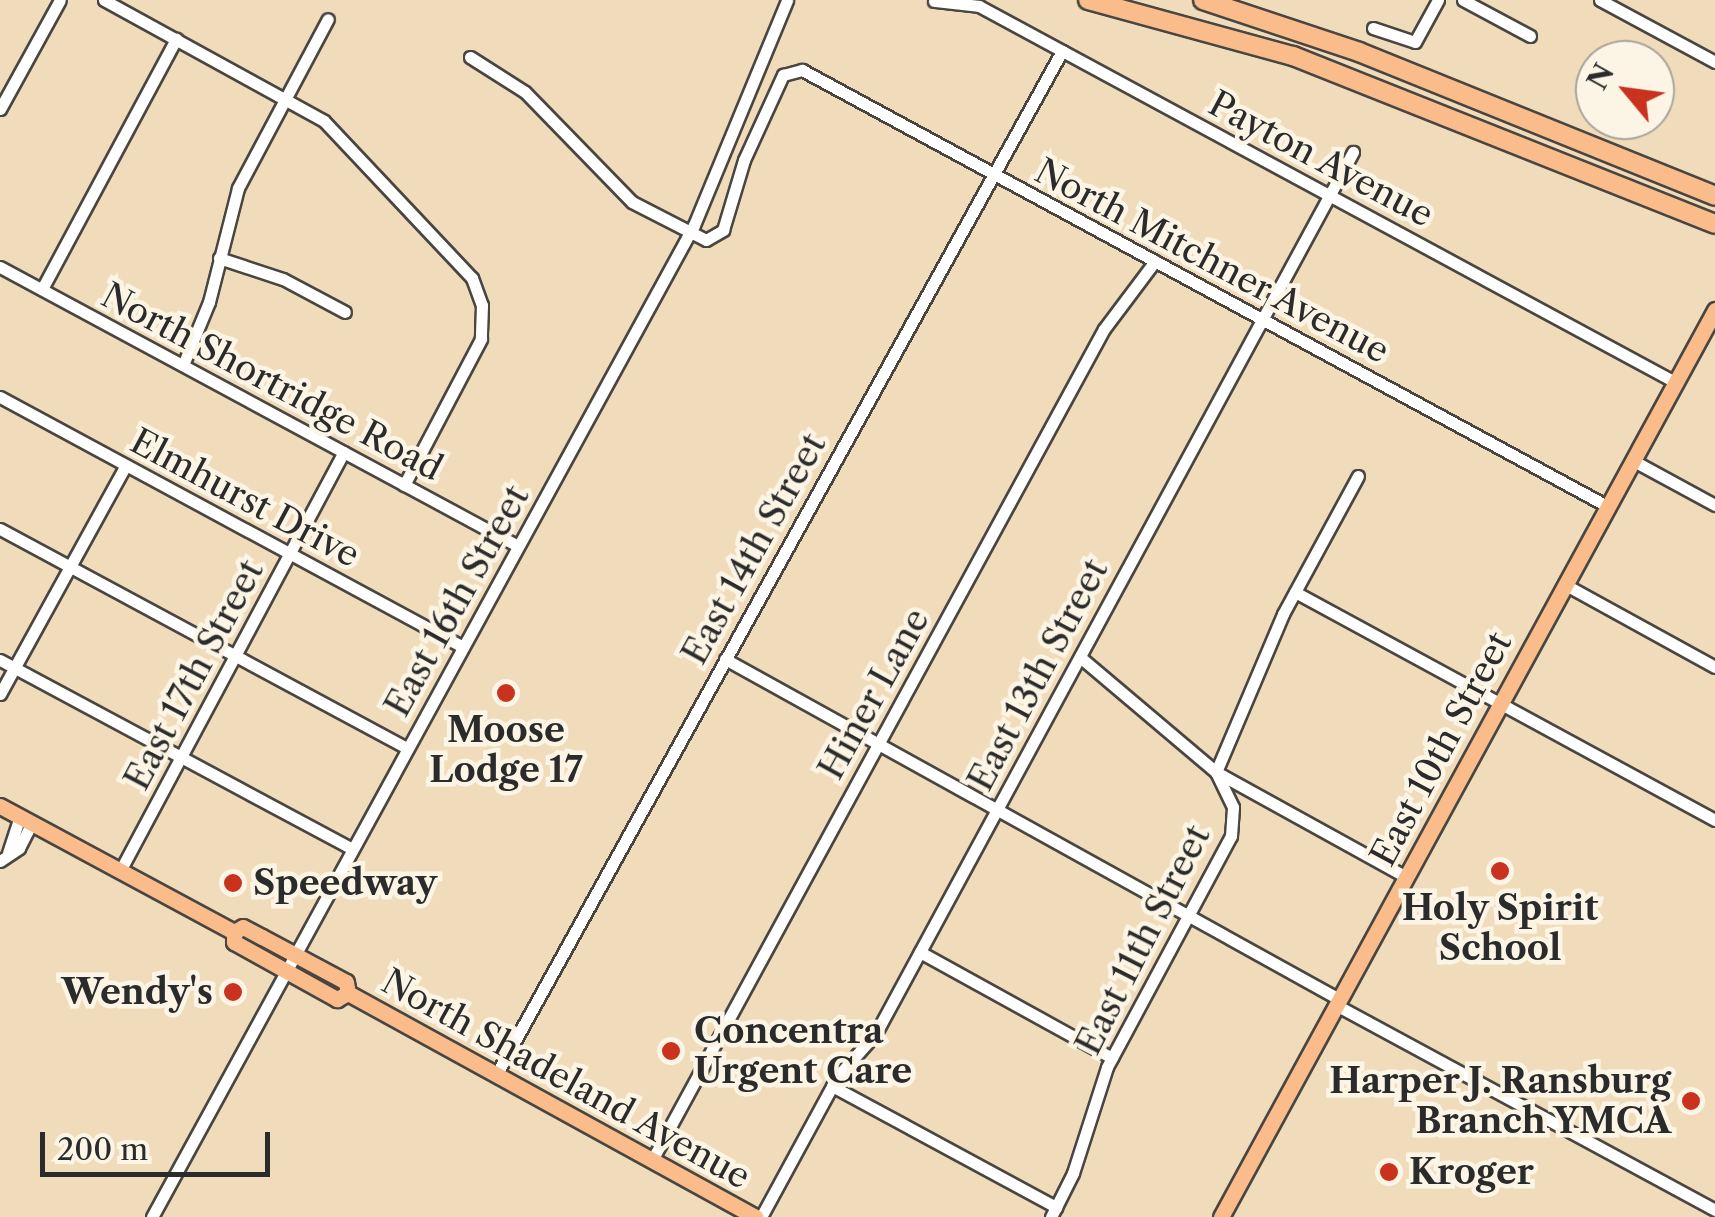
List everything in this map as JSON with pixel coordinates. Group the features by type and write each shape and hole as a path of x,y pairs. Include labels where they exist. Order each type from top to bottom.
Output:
{"highway":[{"path":"1088,0 1294,56 1715,224"},
{"path":"1203,0 1359,52 1715,196"}],"main road":[{"name":"East 10th Street","path":"1221,1217 1714,316"},
{"name":"North Shadeland Avenue","path":"0,806 234,932"},
{"name":"North Shadeland Avenue","path":"234,932 243,927 346,982 348,994"},
{"name":"North Shadeland Avenue","path":"234,932 234,942 337,998 348,994 758,1217"}],"street":[{"path":"0,109 60,0"},
{"path":"104,0 285,98 351,145 465,269 482,302 479,345 404,484"},
{"name":"East 16th Street","path":"152,1217 689,234 787,0"},
{"path":"1374,28 1415,42 1438,0"},
{"path":"1463,0 1530,36"},
{"path":"1600,0 1715,62"},
{"name":"Payton Avenue","path":"934,1 979,6 1675,382"},
{"path":"183,365 238,188 328,20"},
{"path":"42,290 176,39"},
{"name":"East 14th Street","path":"496,1075 1062,50"},
{"path":"470,57 525,92 632,202 689,234"},
{"name":"North Mitchner Avenue","path":"689,234 710,240 723,230 744,160 789,70 805,71 1607,506"},
{"name":"East 13th Street","path":"758,1217 832,1086 876,1033 1353,152"},
{"path":"219,258 273,275 345,312"},
{"name":"Hiner Lane","path":"652,1160 1104,329 1155,261"},
{"name":"North Shortridge Road","path":"0,267 518,546"},
{"name":"Elmhurst Drive","path":"0,397 464,647"},
{"name":"East 17th Street","path":"120,871 344,452"},
{"path":"1632,460 1715,505"},
{"path":"0,694 126,466"},
{"path":"1216,772 1295,592 1358,476"},
{"path":"0,528 407,748"},
{"path":"1564,584 1715,667"},
{"path":"1295,592 1715,820"},
{"path":"1080,656 1216,772 1406,877"},
{"path":"724,658 1715,1210"},
{"path":"0,660 352,849"},
{"name":"East 11th Street","path":"1054,1212 1112,1058 1233,830 1232,802 1216,772"},
{"path":"4,857 26,820"},
{"path":"920,952 1112,1058"},
{"path":"832,1086 1054,1212"}],"place":[{"name":"Moose Lodge 17","path":"506,693"},
{"name":"Holy Spirit School","path":"1500,871"},
{"name":"Speedway","path":"233,883"},
{"name":"Wendy's","path":"233,992"},
{"name":"Concentra Urgent Care","path":"671,1051"},
{"name":"Harper J. Ransburg Branch YMCA","path":"1691,1101"},
{"name":"Kroger","path":"1389,1172"}]}
